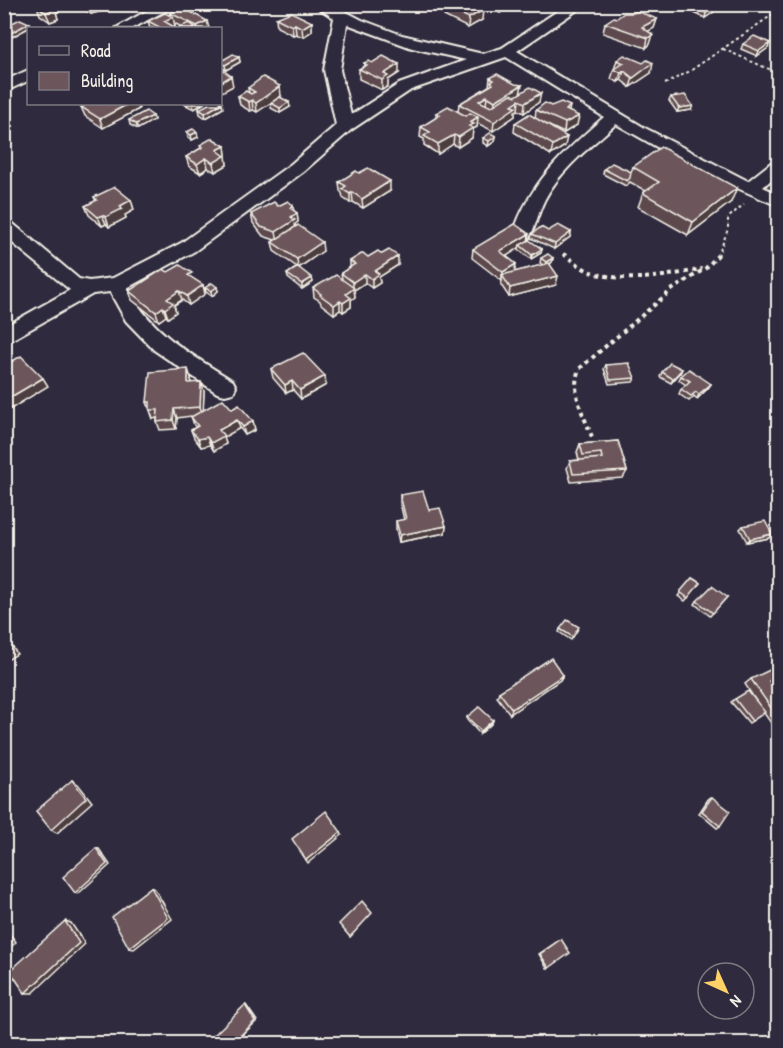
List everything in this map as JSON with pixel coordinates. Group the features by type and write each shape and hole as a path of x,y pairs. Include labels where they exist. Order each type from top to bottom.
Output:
{"street":[{"path":"319,4 341,17 429,49 482,59"},
{"path":"125,27 170,5"},
{"path":"4,226 73,284 89,288 116,285 135,278 188,247 297,168 345,126 405,87 507,51 573,5"},
{"path":"341,17 333,70 345,126"},
{"path":"507,51 614,117 682,154 778,200"},
{"path":"4,87 27,76"},
{"path":"522,234 531,204 562,164 614,117"},
{"path":"754,190 778,166"},
{"path":"116,285 133,316 161,345 225,387"},
{"path":"4,337 89,288"}],"path":[{"path":"665,84 690,71 778,11"},
{"path":"723,49 778,73"},
{"path":"592,437 576,393 574,377 579,369 673,289 706,268 719,255 728,229 728,218 754,190"},
{"path":"563,254 589,271 600,274 654,279 706,268"}],"building":[{"path":"49,4 55,9 46,13 37,6"},
{"path":"81,4 102,4 105,6 89,9"},
{"path":"449,4 461,4 468,7 472,5 483,10 469,18 445,7"},
{"path":"493,4 507,4 500,8"},
{"path":"699,4 717,6 706,13 695,8"},
{"path":"182,7 207,21 197,26 170,13"},
{"path":"637,11 657,19 642,27 653,35 648,38 605,23 624,13"},
{"path":"291,12 312,22 302,28 276,18"},
{"path":"165,13 173,17 164,21 174,27 159,27 148,21"},
{"path":"20,19 29,23 9,34 4,32 4,27"},
{"path":"189,23 195,27 180,27"},
{"path":"754,36 770,43 759,51 743,44"},
{"path":"233,54 239,57 225,65 222,64 223,60"},
{"path":"624,55 643,63 647,60 653,63 633,78 624,71 621,73 614,69 624,63 617,60"},
{"path":"383,56 399,64 384,74 388,76 382,80 359,69 367,65 364,63 368,61 372,63"},
{"path":"222,69 231,76 222,82"},
{"path":"497,74 515,84 522,85 495,101 487,96 479,101 491,107 511,94 516,96 530,87 541,93 525,103 519,100 512,105 516,107 494,122 459,104 493,84 491,82 494,80 490,78"},
{"path":"263,77 280,86 256,103 238,96 246,91 251,94 255,92 248,88"},
{"path":"685,95 693,106 679,108 671,97"},
{"path":"280,97 289,102 280,108 271,103"},
{"path":"561,102 570,106 566,110 579,116 565,123 536,110 545,103 551,106"},
{"path":"86,105 126,105 100,119 81,107"},
{"path":"207,105 219,105 205,113 199,109"},
{"path":"448,106 466,116 470,113 478,117 470,122 474,124 469,126 473,128 459,137 454,135 438,144 424,136 430,132 421,127 440,115 436,113"},
{"path":"146,111 153,116 136,124 129,120"},
{"path":"529,114 567,137 553,145 515,123"},
{"path":"193,129 197,132 191,135 187,132"},
{"path":"490,133 496,136 489,141 483,138"},
{"path":"212,138 225,146 217,150 225,156 213,163 206,158 197,164 186,157 203,147 200,145"},
{"path":"661,147 737,188 693,222 643,193 659,182 633,167"},
{"path":"612,163 631,172 627,181 604,169"},
{"path":"368,168 390,181 362,199 342,189 346,186 339,182 356,171 359,173"},
{"path":"115,187 131,200 120,206 122,209 106,217 102,215 98,217 85,206 97,200 94,197"},
{"path":"288,201 293,205 290,208 297,213 291,217 295,220 276,232 261,227 251,214 274,202 278,206"},
{"path":"515,224 529,234 500,251 516,264 503,272 473,249"},
{"path":"298,225 322,242 297,259 272,242"},
{"path":"558,225 571,232 555,244 532,234 541,227 548,231"},
{"path":"529,240 542,249 532,255 520,245"},
{"path":"389,250 398,256 375,271 379,274 372,279 365,274 353,282 341,273 355,264 350,261 363,253 368,257 378,251 382,254"},
{"path":"548,254 553,258 546,262 541,258"},
{"path":"549,263 558,276 510,288 502,275"},
{"path":"180,265 192,273 188,275 203,285 187,296 179,291 167,299 173,303 165,309 163,307 156,312 129,291 163,269 168,272"},
{"path":"298,267 312,278 302,284 287,274"},
{"path":"336,275 354,288 346,294 351,298 334,305 313,288"},
{"path":"212,283 217,287 211,291 205,288"},
{"path":"303,353 325,376 300,390 292,381 285,385 271,369"},
{"path":"21,356 43,378 4,401 4,366"},
{"path":"629,363 635,378 610,380 606,365"},
{"path":"670,363 682,369 673,379 662,372"},
{"path":"188,369 188,383 201,382 200,407 174,409 173,420 157,422 158,410 150,410 150,402 147,402 150,372"},
{"path":"689,369 711,384 699,394 696,392 691,396 681,389 690,381 681,376"},
{"path":"223,399 232,409 239,405 253,421 243,427 237,420 219,430 224,436 211,443 207,437 198,439 191,430 198,426 191,417"},
{"path":"618,441 627,471 573,474 570,461 602,458 601,453 583,455 580,444"},
{"path":"423,491 429,510 440,508 446,526 400,535 396,521 406,519 400,495"},
{"path":"765,521 772,534 750,539 743,526"},
{"path":"692,578 700,583 688,598 680,592"},
{"path":"712,586 727,597 713,613 697,601"},
{"path":"567,620 579,627 573,637 560,629"},
{"path":"4,639 10,648 4,651"},
{"path":"551,658 563,675 512,709 499,692"},
{"path":"778,666 778,676 769,681 771,684 778,680 778,718 751,679"},
{"path":"748,691 765,712 752,721 735,699"},
{"path":"479,707 493,720 481,731 467,717"},
{"path":"72,780 86,798 51,830 36,811"},
{"path":"712,797 730,811 720,826 702,811"},
{"path":"326,811 341,832 306,860 292,839"},
{"path":"96,848 107,864 75,893 63,877"},
{"path":"151,887 168,918 129,948 112,917"},
{"path":"362,901 372,913 350,937 339,924"},
{"path":"65,921 79,943 25,993 10,971"},
{"path":"4,931 12,942 4,949"},
{"path":"561,939 570,953 549,968 540,954"},
{"path":"245,1005 255,1021 232,1044 220,1044 214,1035"}]}
